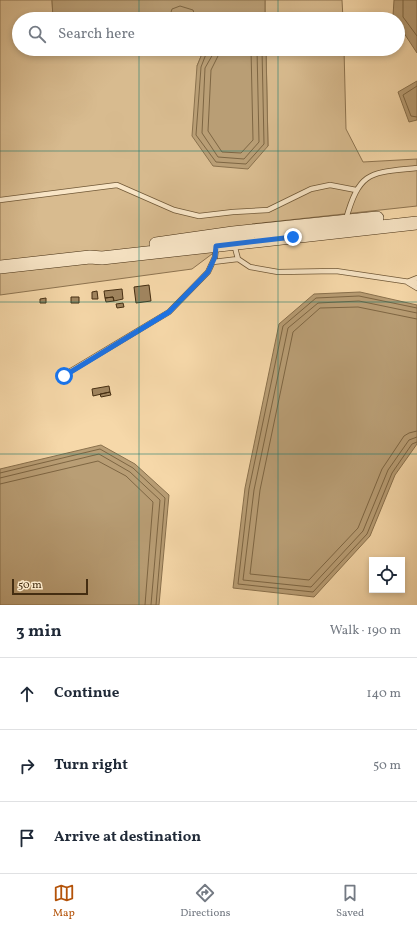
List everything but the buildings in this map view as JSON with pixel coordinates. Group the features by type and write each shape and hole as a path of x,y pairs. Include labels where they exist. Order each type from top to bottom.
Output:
{"main road":[{"path":"0,267 90,257 101,252 216,241 345,226 417,215"},
{"path":"345,226 417,223"}],"lane":[{"path":"345,226 356,190 363,180 383,172 417,168"},
{"path":"0,200 117,185 174,210 199,216 268,210 311,190 330,185 356,190"},
{"path":"233,239 238,259"},
{"path":"64,376 169,312 208,272 212,262 216,241"},
{"path":"212,262 238,259 250,267 278,272 336,271 417,284"},
{"path":"407,282 417,278"},
{"path":"407,282 417,288"}],"shaded area":[{"path":"0,0 52,0 53,12 12,12 12,56 201,56 197,66 268,146 266,56 344,56 346,129 363,162 417,159 417,206 252,224 192,269 0,295"},
{"path":"265,0 342,0 343,12 265,12"}],"water":[{"path":"52,0 265,0 265,12 53,12"},
{"path":"394,0 417,0 417,53 405,35 405,12 393,12"},
{"path":"201,56 266,56 268,146 248,169 213,166 192,136 197,66"},
{"path":"417,81 417,120 409,122 398,92"},
{"path":"360,292 417,305 417,444 395,475 370,536 314,597 233,588 245,488 279,324 314,294"},
{"path":"101,445 135,464 169,495 159,605 0,605 0,469"}],"route":[{"path":"64,376 169,312 208,272 215,257 216,246 293,237"}]}
